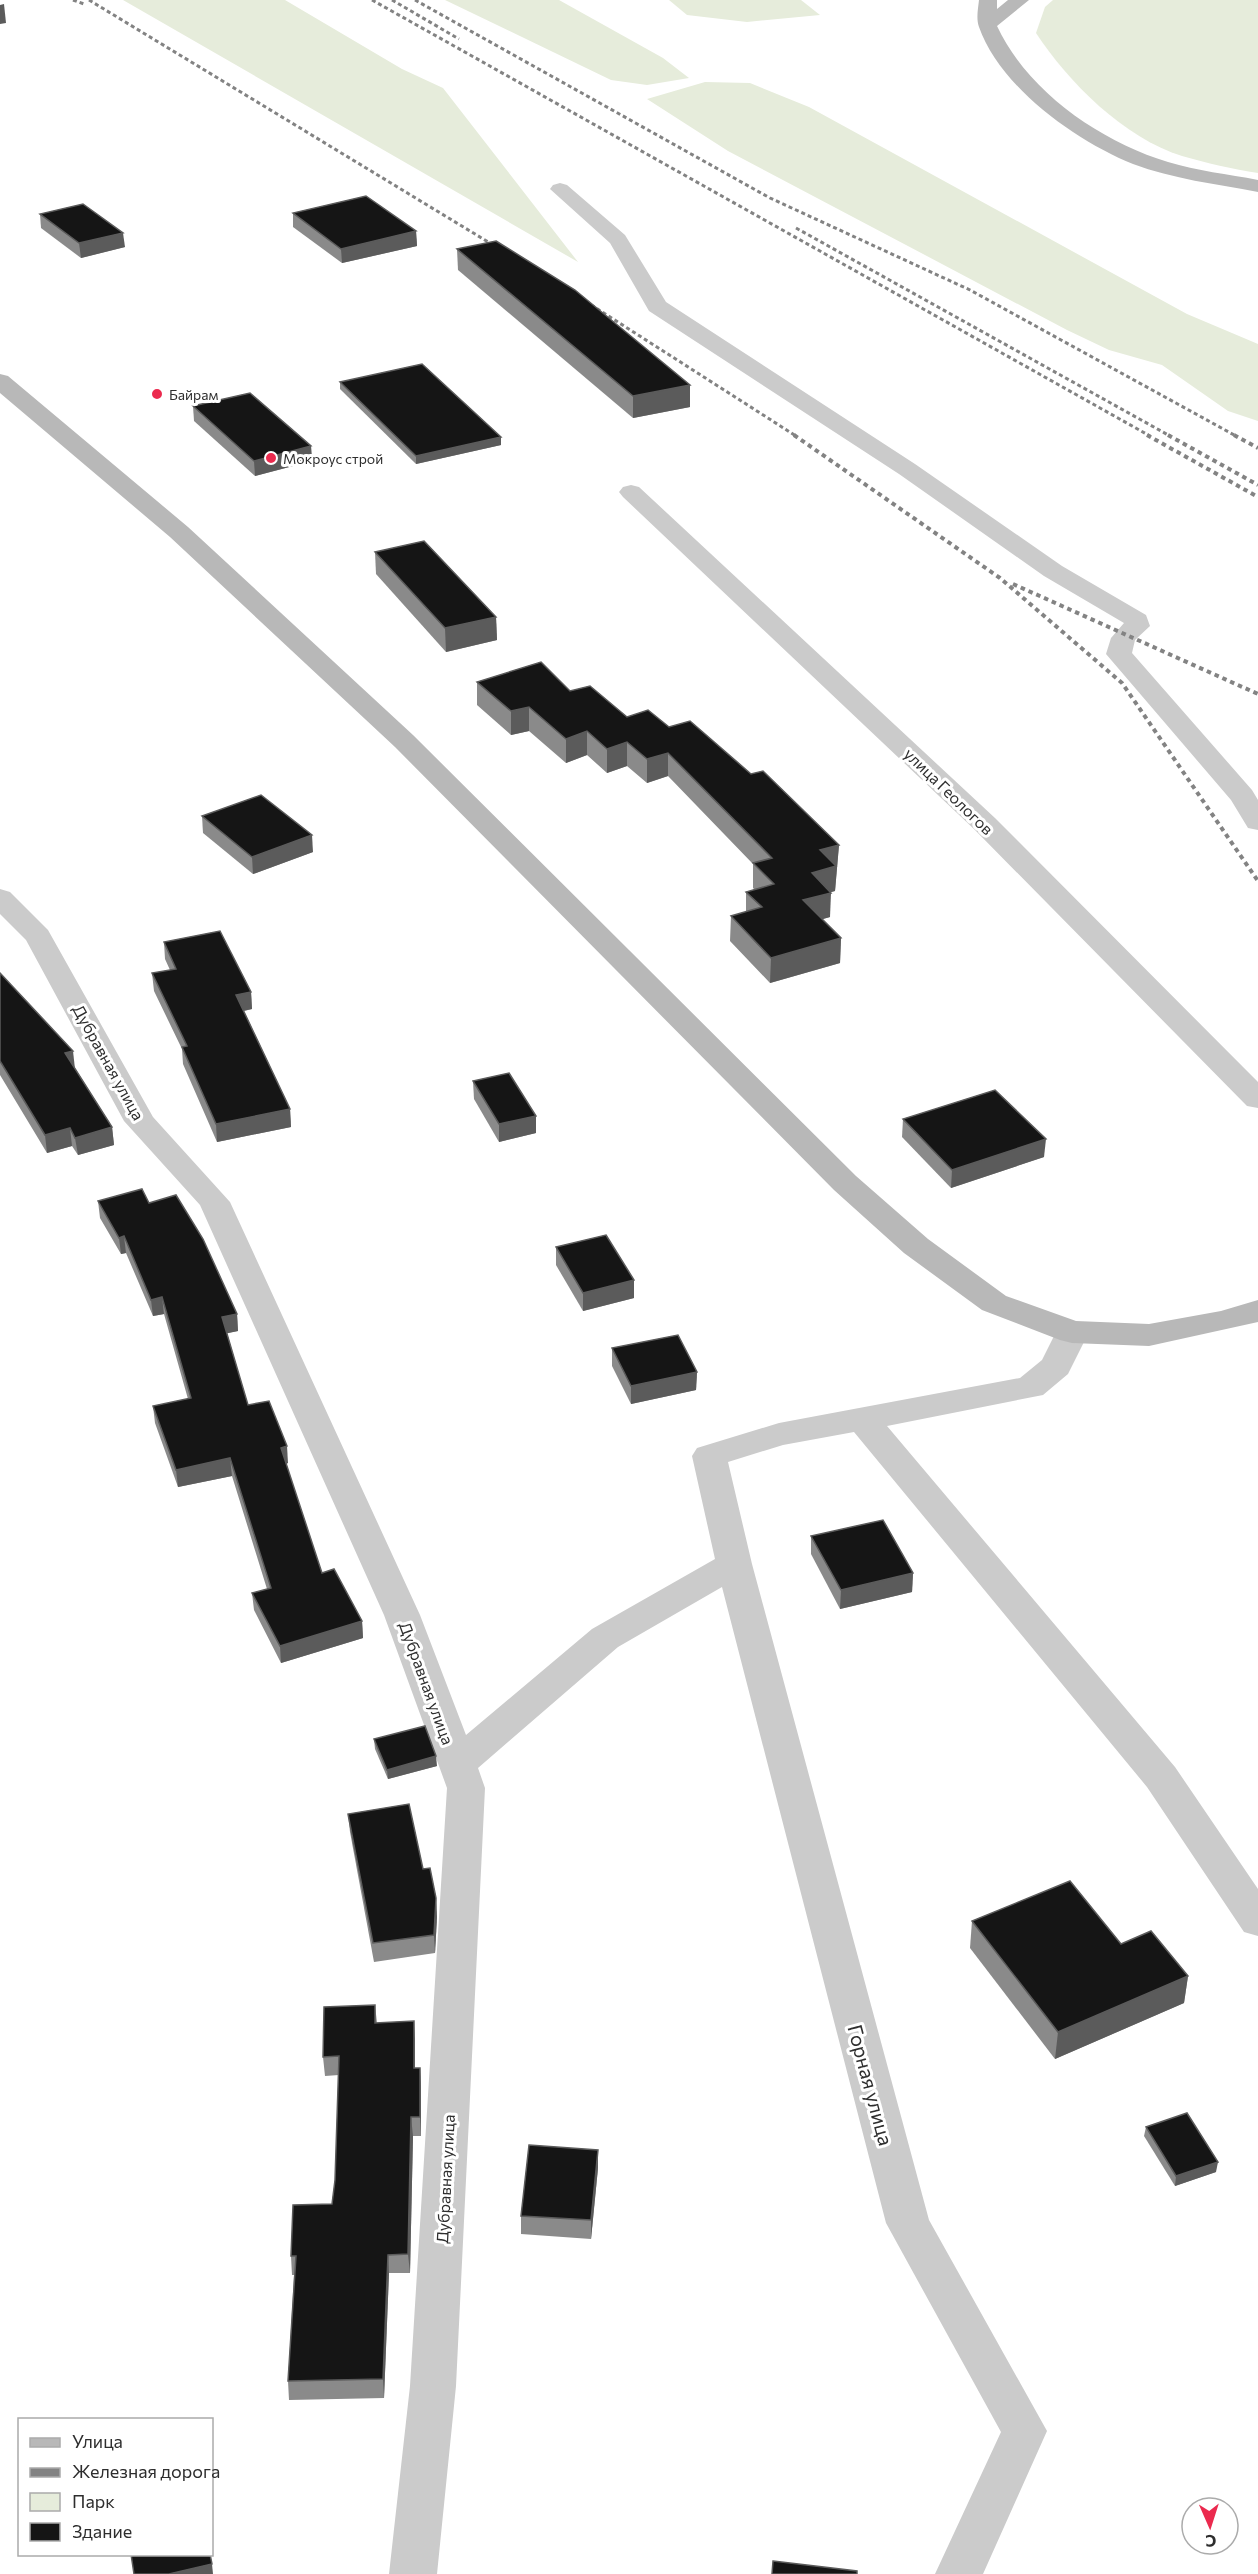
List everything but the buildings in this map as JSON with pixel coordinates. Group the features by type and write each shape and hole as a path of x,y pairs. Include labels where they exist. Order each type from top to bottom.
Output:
{"main road":[{"path":"988,0 987,26 999,49 1038,98 1094,137 1161,167 1258,186"},
{"path":"987,26 1020,0"},
{"path":"0,381 179,531 404,741 845,1183 907,1238 994,1303 1072,1332 1149,1335 1223,1321 1258,1311"}],"street":[{"path":"560,189 618,239 657,306 907,469 1053,571 1137,620 1137,626 1126,633 1119,644 1119,654 1242,796 1258,822"},
{"name":"улица Геологов","path":"631,492 985,824 1258,1099"},
{"name":"Дубравная улица","path":"0,898 38,936 140,1121 214,1202 402,1615 466,1788 435,2350 413,2574"},
{"path":"457,1764 605,1638 734,1564 709,1456 779,1434 1031,1387 1056,1366 1072,1332"},
{"path":"862,1419 1161,1778 1258,1921"},
{"name":"Горная улица","path":"734,1564 908,2223 1024,2431 959,2574"}],"green space":[{"path":"123,0 285,0 402,69 443,88 578,262"},
{"path":"445,0 559,0 663,58 689,78 647,85 611,80"},
{"path":"669,0 801,0 820,15 747,22 687,15"},
{"path":"1053,0 1258,0 1258,173 1200,161 1160,148 1139,136 1099,106 1064,70 1036,33 1045,7"},
{"path":"705,82 750,83 809,107 1187,314 1258,344 1258,421 1228,411 1162,365 1109,350 1067,330 728,151 647,99"}],"railway":[{"path":"73,0 84,4"},
{"path":"89,0 503,251"},
{"path":"372,0 1150,436"},
{"path":"392,0 459,39"},
{"path":"415,0 770,198 970,290 1236,436"},
{"path":"796,228 1170,436"},
{"path":"585,301 796,436"},
{"path":"794,435 1000,578 1122,683 1258,881"},
{"path":"1147,435 1258,497"},
{"path":"1168,435 1258,485"},
{"path":"1234,435 1258,448"},
{"path":"1013,584 1258,694"}],"place":[{"name":"Байрам","path":"157,394"},
{"name":"Мокроус строй","path":"271,458"}]}
